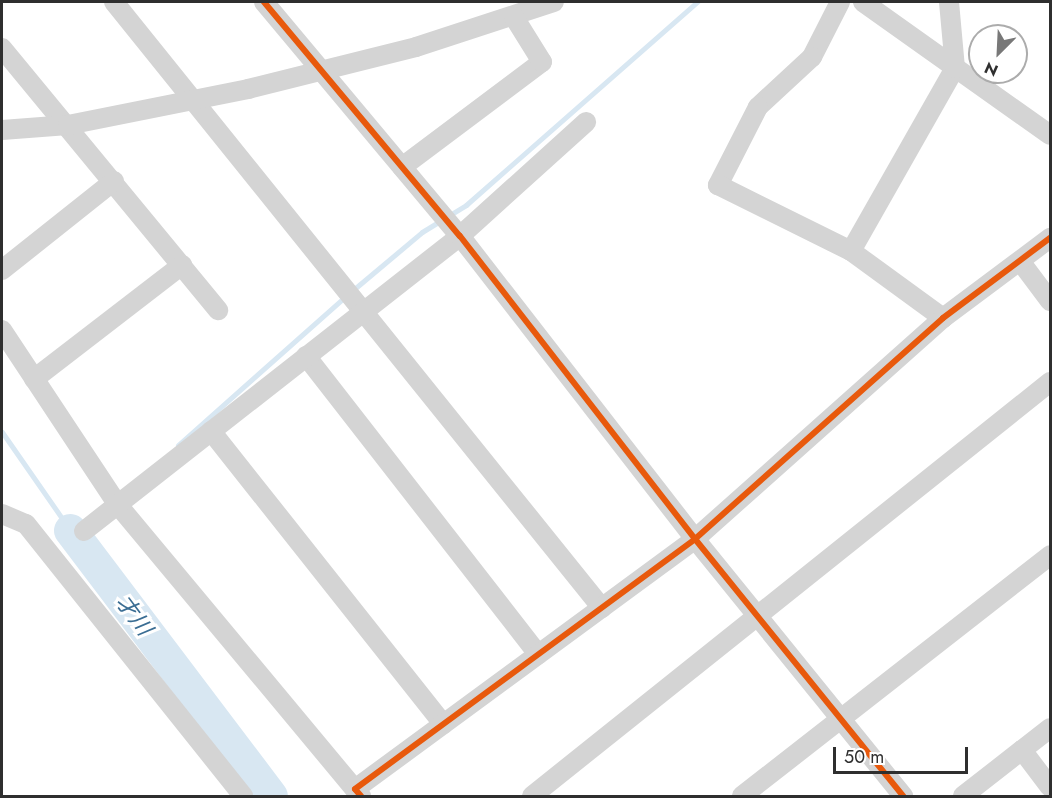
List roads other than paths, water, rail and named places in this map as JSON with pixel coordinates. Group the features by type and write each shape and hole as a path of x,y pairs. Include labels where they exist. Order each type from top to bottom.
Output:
{"street":[{"path":"114,2 361,314 602,608"},
{"path":"264,2 460,236 695,539 759,615 903,796"},
{"path":"5,129 68,125 321,71 514,17 554,2"},
{"path":"840,2 812,57 758,107 718,185 850,251 943,318"},
{"path":"863,2 1050,135"},
{"path":"850,251 955,68 949,2"},
{"path":"402,167 542,62 514,17"},
{"path":"2,48 68,125 218,310"},
{"path":"84,531 460,236 586,122"},
{"path":"2,270 114,181"},
{"path":"2,330 118,505 358,793 443,724 695,539 943,318 1050,238"},
{"path":"1020,261 1050,301"},
{"path":"34,379 182,265"},
{"path":"306,356 538,654"},
{"path":"532,796 1050,382"},
{"path":"211,431 443,724"},
{"path":"2,514 26,524 243,796"},
{"path":"742,796 1050,555"},
{"path":"963,796 1050,728"},
{"path":"1022,750 1050,787"}],"waterway":[{"path":"353,290 422,232 466,205 697,2"},
{"path":"178,445 346,296"},
{"name":"才川","path":"2,432 70,530 81,522"},
{"name":"才川","path":"70,530 271,796"}]}
